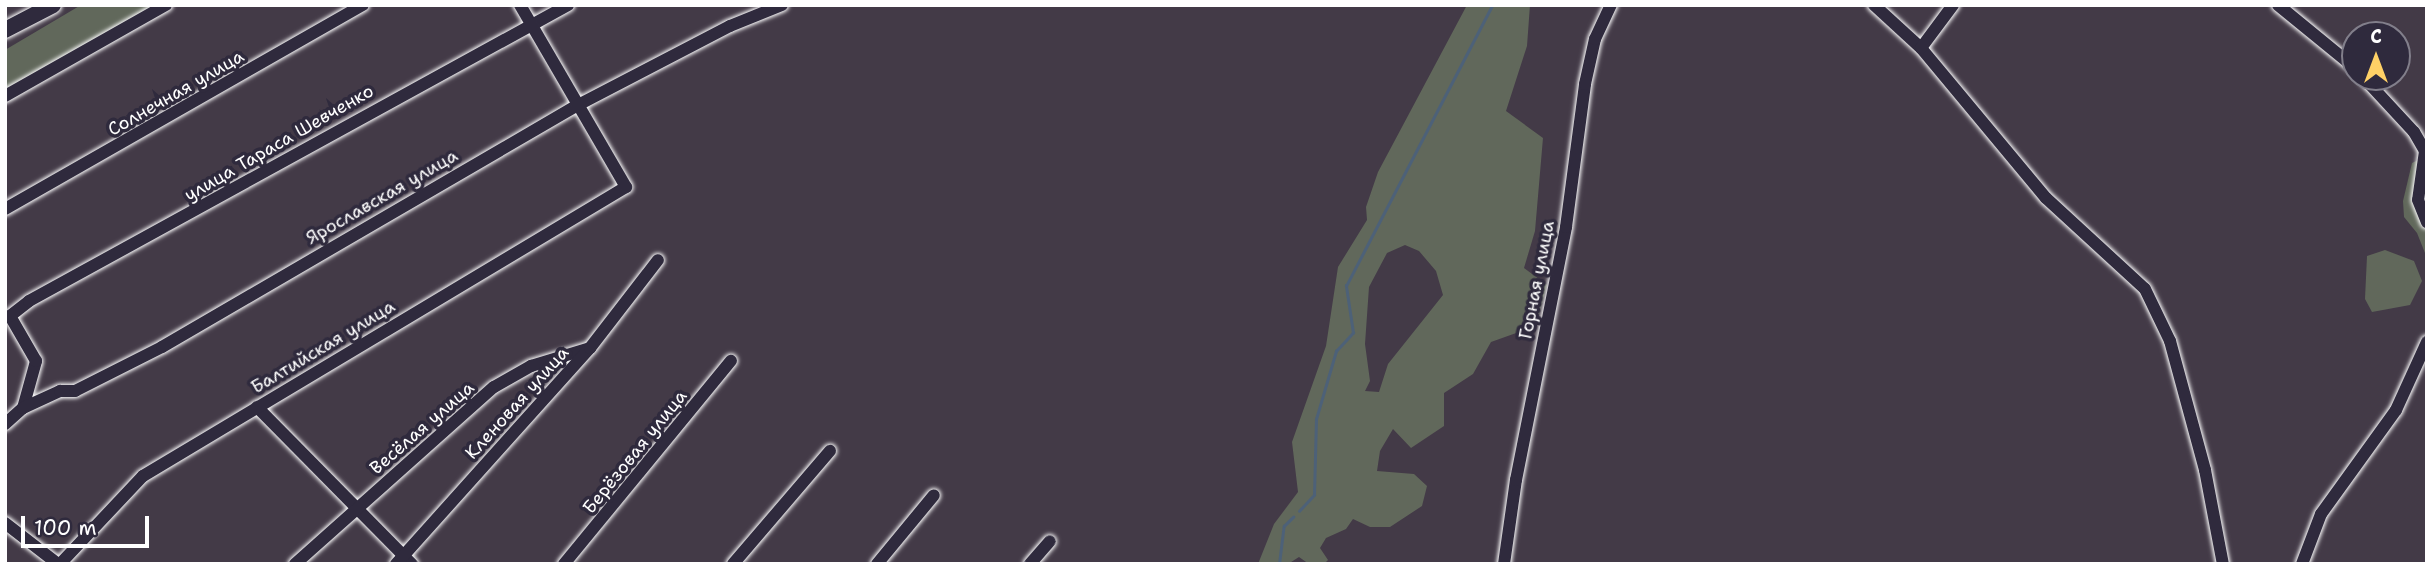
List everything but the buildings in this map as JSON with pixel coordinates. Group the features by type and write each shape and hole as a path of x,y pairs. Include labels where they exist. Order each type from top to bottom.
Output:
{"main road":[{"path":"5,30 54,5"}],"street":[{"path":"5,96 166,5"},
{"name":"Солнечная улица","path":"5,209 363,5"},
{"path":"520,5 579,104"},
{"name":"улица Тараса Шевченко","path":"23,408 36,361 10,316 29,301 568,5"},
{"name":"Ярославская улица","path":"5,424 23,408 60,391 75,391 162,346 579,104 730,26 782,5"},
{"name":"Горная улица","path":"1504,564 1516,480 1566,227 1584,84 1595,39 1611,5"},
{"path":"1874,5 1921,48 2046,198 2145,289 2170,341 2205,470 2223,564"},
{"path":"1921,48 1952,5"},
{"path":"2278,5 2341,57"},
{"path":"2376,91 2414,132 2425,151 2418,200 2427,222"},
{"name":"Балтийская улица","path":"59,564 143,476 626,187 579,104"},
{"name":"Кленовая улица","path":"404,561 590,348 658,260"},
{"path":"2302,564 2321,514 2396,410 2427,342"},
{"name":"Весёлая улица","path":"295,564 494,387 531,366 590,348"},
{"name":"Берёзовая улица","path":"564,564 732,360"},
{"path":"257,407 404,561"},
{"path":"733,564 830,451"},
{"path":"877,564 934,495"},
{"path":"5,523 59,564"},
{"path":"1030,564 1050,541"}],"green space":[{"path":"81,5 154,5 5,91 5,50"},
{"path":"1467,5 1530,5 1527,46 1506,111 1543,138 1535,231 1524,268 1547,285 1536,326 1491,342 1473,374 1444,393 1444,426 1411,448 1393,429 1380,451 1377,471 1414,474 1427,486 1422,506 1390,527 1370,527 1353,519 1346,529 1326,538 1320,548 1328,560 1324,564 1309,564 1299,557 1288,564 1258,564 1274,524 1298,492 1292,442 1326,346 1338,267 1367,220 1366,207 1378,172","holes":["1405,245 1419,251 1436,271 1443,295 1388,364 1379,392 1365,391 1370,381 1365,344 1369,287 1387,253"]},
{"path":"2418,160 2427,165 2427,258 2417,233 2404,217 2403,201 2412,163"},
{"path":"2385,250 2414,261 2422,281 2410,305 2372,312 2365,299 2367,256"}],"waterway":[{"path":"1299,511 1314,495 1316,419 1336,351 1353,333 1346,286 1492,5"},
{"path":"1279,564 1284,526 1293,517"}]}
